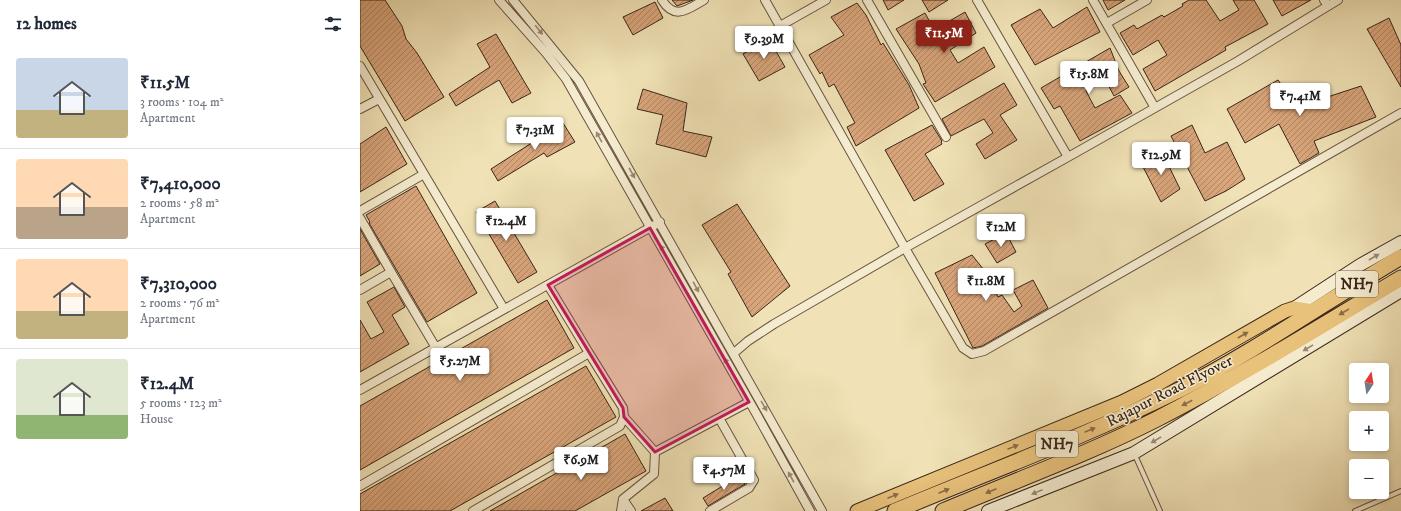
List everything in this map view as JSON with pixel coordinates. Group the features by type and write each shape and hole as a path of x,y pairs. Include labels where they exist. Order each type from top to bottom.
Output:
{"highway":[{"name":"NH7","path":"1313,311 1401,257"},
{"name":"Rajapur Road Flyover","path":"943,511 1124,435 1221,385 1401,278"},
{"name":"Rajapur Road Flyover","path":"895,511 1122,417 1215,370 1313,311"}],"main road":[{"path":"857,511 1122,402 1158,384 1285,311 1294,308 1313,311"}],"street":[{"path":"499,0 546,53 566,79 750,402 810,511"},
{"path":"513,0 579,80 822,511"},
{"path":"662,0 670,10 677,12 684,11 704,0"},
{"path":"765,0 963,348 972,354 984,351 1401,113"},
{"path":"780,26 826,0"},
{"path":"867,0 946,137"},
{"path":"977,0 1068,157"},
{"path":"1094,0 1155,108"},
{"path":"1107,23 1147,0"},
{"path":"734,353 748,341 774,324 905,248 1238,61 1326,3 1338,0"},
{"path":"360,66 504,310"},
{"path":"360,109 379,99"},
{"path":"360,211 424,174"},
{"path":"360,218 436,348"},
{"path":"360,390 660,222"},
{"path":"1294,308 1360,265 1401,242"},
{"path":"360,290 391,272"},
{"path":"473,511 620,426 624,417 623,408 548,285"},
{"path":"988,511 1134,453 1401,291"},
{"path":"360,486 589,353"},
{"path":"655,452 750,402"},
{"path":"621,511 623,499 654,474 655,452 624,417"},
{"path":"710,511 749,488 754,480 719,418"},
{"path":"623,499 631,511"}],"lane":[{"path":"1134,453 1160,511"},
{"path":"1355,511 1401,491"}],"highlighted area":[{"path":"650,228 749,402 655,452 624,417 623,408 548,285"}],"building":[{"path":"360,0 385,0 402,26 406,39 417,53 444,97 405,121 360,46"},
{"path":"672,0 693,0 677,6"},
{"path":"883,0 904,0 888,10"},
{"path":"922,0 948,0 929,12"},
{"path":"1103,0 1125,0 1108,10"},
{"path":"1189,0 1206,0 1220,21 1239,10 1233,0 1254,0 1268,24 1225,47 1226,50 1155,91 1143,69 1167,55 1158,40 1133,55 1120,33 1134,25 1137,29 1162,15 1164,17 1183,6 1182,4"},
{"path":"1273,0 1311,0 1282,16"},
{"path":"655,2 663,18 633,35 623,17"},
{"path":"857,3 866,15 881,45 883,43 909,85 919,108 856,146 847,127 855,123 834,84 829,87 822,72 820,74 809,55 844,35 831,17"},
{"path":"1087,7 1100,32 1035,65 1011,25 1040,9 1053,28"},
{"path":"965,12 976,33 950,50 958,63 984,47 995,67 935,102 923,84 926,83 919,64 896,29 925,13 934,30"},
{"path":"1389,18 1401,45 1401,87 1367,29"},
{"path":"496,34 531,93 512,103 499,80 456,106 449,94 490,67 477,44"},
{"path":"769,39 785,67 759,81 743,54"},
{"path":"1110,48 1119,71 1129,87 1114,96 1105,79 1086,91 1095,108 1120,95 1132,113 1080,141 1060,106 1054,109 1041,88"},
{"path":"1278,80 1297,107 1361,86 1376,117 1314,141 1319,153 1300,164 1279,124 1245,143 1227,109"},
{"path":"1004,83 1017,105 1000,115 1017,140 985,159 976,144 993,133 984,119 951,136 942,119"},
{"path":"643,89 687,103 683,131 712,137 706,157 656,144 663,115 637,109"},
{"path":"563,123 575,142 547,157 544,153 498,181 491,169"},
{"path":"932,125 942,141 942,144 925,154 944,184 914,201 885,150"},
{"path":"1192,125 1205,153 1227,142 1245,179 1226,191 1205,201 1171,136"},
{"path":"386,127 407,164 360,192 360,144"},
{"path":"1162,152 1180,189 1161,202 1141,163"},
{"path":"416,186 477,293 427,322 369,223 370,222 366,215"},
{"path":"495,201 537,272 518,283 476,212"},
{"path":"737,204 790,286 752,317 728,274 731,272 702,225"},
{"path":"360,229 380,264 360,276"},
{"path":"1006,233 1016,252 997,263 985,244"},
{"path":"972,255 984,270 998,297 1002,295 1014,312 1022,306 1013,290 1033,280 1048,308 982,346 973,348 935,273"},
{"path":"394,287 405,307 392,315 409,344 360,372 360,320 371,339 384,332 367,302"},
{"path":"547,300 574,348 360,470 360,406"},
{"path":"586,366 616,417 450,511 360,511 360,494"},
{"path":"625,434 646,471 575,511 490,511"},
{"path":"739,476 745,484 708,506 703,498"},
{"path":"665,498 673,511 641,511"}]}
